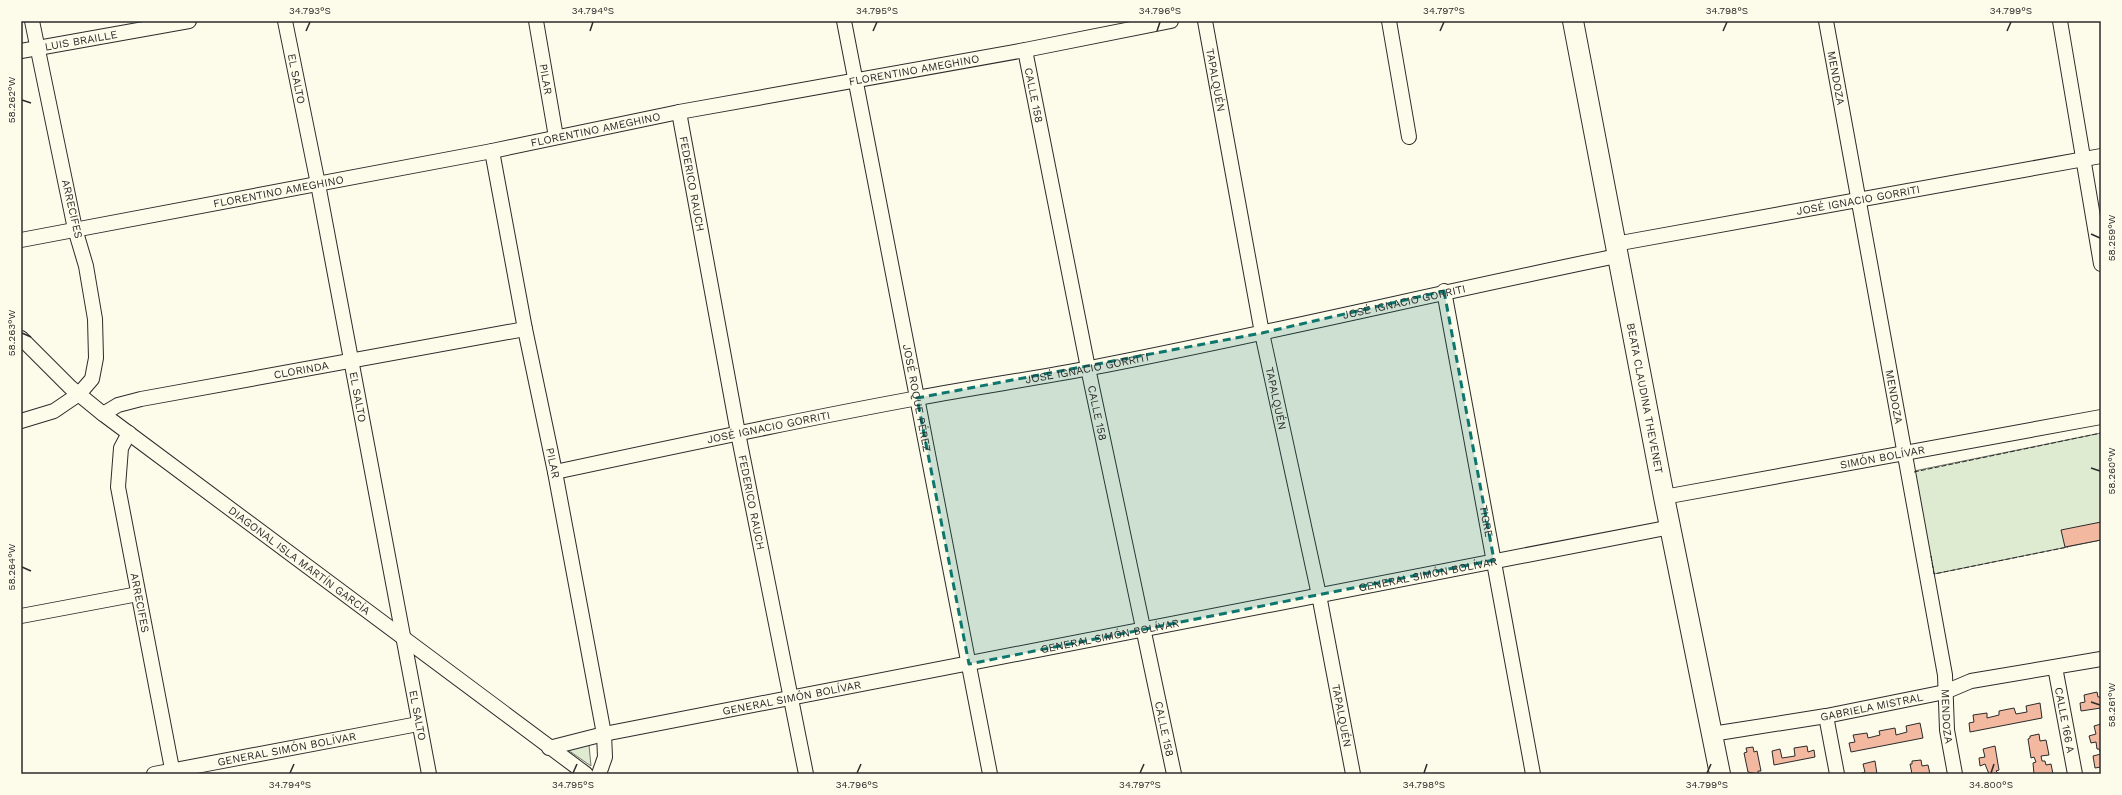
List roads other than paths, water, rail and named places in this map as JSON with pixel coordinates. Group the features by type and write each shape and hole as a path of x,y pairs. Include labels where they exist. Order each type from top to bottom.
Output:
{"main road":[{"name":"BEATA CLAUDINA THEVENET","path":"1573,21 1664,497 1720,774"}],"street":[{"name":"ARRECIFES","path":"32,21 75,230 86,266 95,326 96,358 92,380 78,394"},
{"name":"LUIS BRAILLE","path":"21,51 189,21"},
{"name":"EL SALTO","path":"285,21 318,184 418,724 429,774"},
{"name":"PILAR","path":"536,21 556,137"},
{"name":"JOSÉ ROQUE PÉREZ","path":"844,21 990,774"},
{"name":"FLORENTINO AMEGHINO","path":"21,240 492,151 679,112 1025,50 1171,21"},
{"name":"TAPALQUÉN","path":"1205,21 1262,333 1320,595 1353,774"},
{"path":"1389,21 1409,137"},
{"name":"MENDOZA","path":"1826,21 1945,675 1947,730 1956,774"},
{"path":"2060,21 2101,264"},
{"name":"CALLE 158","path":"1025,50 1088,368 1174,774"},
{"name":"FEDERICO RAUCH","path":"679,112 738,433 806,774"},
{"name":"PILAR","path":"492,151 525,329 556,472 604,734 605,757 599,774"},
{"name":"JOSÉ IGNACIO GORRITI","path":"556,472 738,433 917,398 1088,368 1262,333 1616,250 1859,200 2101,156"},
{"name":"TIGRE","path":"1444,291 1533,774"},
{"name":"CLORINDA","path":"103,414 118,405 141,399 525,329"},
{"name":"DIAGONAL ISLA MARTÍN GARCÍA","path":"21,338 78,394 103,414 549,748 586,774"},
{"path":"21,421 54,411 78,394"},
{"name":"SIMÓN BOLÍVAR","path":"1664,497 2101,417"},
{"name":"ARRECIFES","path":"128,433 121,448 118,487 173,772"},
{"name":"GENERAL SIMÓN BOLÍVAR","path":"549,748 604,734 792,699 1494,560 1670,527"},
{"path":"21,616 138,594"},
{"name":"GABRIELA MISTRAL","path":"1712,734 1826,716 1945,692 1971,681 2101,659"},
{"name":"CALLE 166 A","path":"2055,667 2075,774"},
{"path":"1826,716 1837,774"},
{"name":"GENERAL SIMÓN BOLÍVAR","path":"154,774 173,772 418,724"}]}
